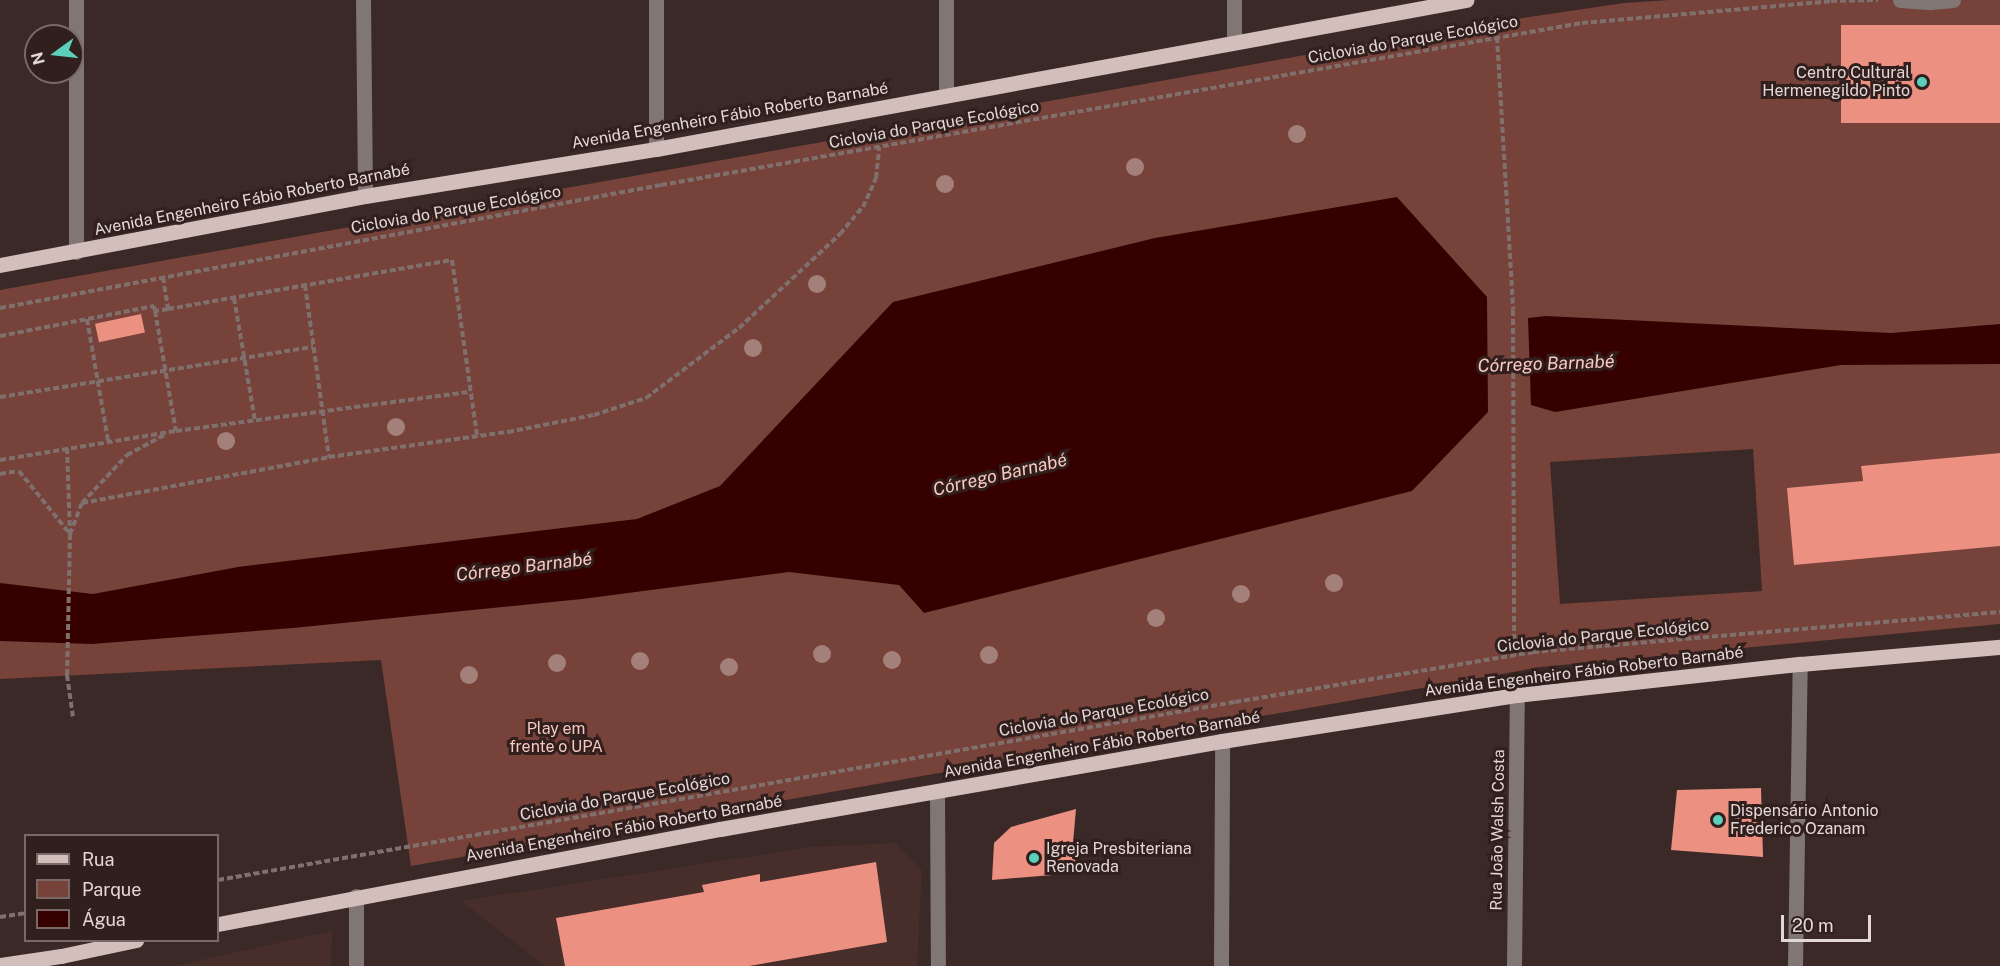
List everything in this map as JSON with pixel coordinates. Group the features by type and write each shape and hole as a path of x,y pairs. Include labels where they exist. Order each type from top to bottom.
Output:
{"main road":[{"name":"Avenida Engenheiro Fábio Roberto Barnabé","path":"0,265 366,196 656,149 1466,0"},
{"name":"Avenida Engenheiro Fábio Roberto Barnabé","path":"219,924 356,896 1222,741 1517,695 1800,664 2000,646"},
{"path":"0,965 61,961 129,942"}],"street":[{"path":"76,0 76,252"},
{"path":"363,0 366,196"},
{"path":"656,0 656,149"},
{"path":"946,0 946,95"},
{"path":"1234,0 1234,42"},
{"path":"1900,0 1931,2 1953,0"},
{"path":"1795,966 1800,664"},
{"name":"Rua João Walsh Costa","path":"1514,966 1517,695"},
{"path":"1221,966 1222,741"},
{"path":"938,792 938,966"},
{"path":"356,896 356,966"}],"path":[{"name":"Ciclovia do Parque Ecológico","path":"0,308 879,147 1582,23 1831,1 1878,0"},
{"path":"1497,37 1514,310 1512,410 1514,656"},
{"path":"82,503 329,457 508,432 594,415 646,398 739,328 840,234 863,207 876,178 879,147"},
{"path":"155,311 452,260 477,436"},
{"path":"163,277 168,309"},
{"path":"305,285 329,457"},
{"path":"234,297 255,421"},
{"path":"0,336 154,306 176,431"},
{"path":"87,319 108,441"},
{"path":"0,397 314,347"},
{"path":"0,460 176,431 470,392"},
{"path":"70,534 82,503 127,455 153,439 176,431"},
{"path":"67,448 70,534 67,675 73,717"},
{"path":"0,474 19,471 70,534"},
{"name":"Ciclovia do Parque Ecológico","path":"219,880 1235,702 1514,656 2000,612"},
{"path":"0,917 24,913"}],"shaded area":[{"path":"895,843 922,871 917,966 545,966 461,901 811,847"},
{"path":"332,931 331,966 174,966"}],"green space":[{"name":"Play em frente o UPA","path":"1669,0 2000,0 2000,453 1861,467 1863,481 2000,546 2000,624 1541,667 411,866 381,660 0,679 0,290 1455,28 1624,3","holes":["1753,449 1762,591 1560,604 1550,462"]}],"water":[{"path":"1397,197 1487,297 1488,412 1412,491 924,613 899,585 789,572 582,599 293,628 92,644 0,641 0,583 93,594 238,567 637,519 720,486 893,302 1155,238"},
{"path":"1546,316 1891,333 2000,324 2000,364 1841,365 1555,412 1531,405 1528,318"}],"building":[{"name":"Centro Cultural Hermenegildo Pinto","path":"1841,25 2000,25 2000,123 1841,123"},
{"path":"141,314 145,333 99,342 95,324"},
{"path":"2000,453 2000,546 1794,565 1787,488 1863,481 1861,466"},
{"name":"Dispensário Antonio Frederico Ozanam","path":"1761,788 1763,857 1671,850 1677,790"},
{"name":"Igreja Presbiteriana Renovada","path":"1076,809 1073,843 1077,873 992,880 994,843 1011,827"},
{"path":"876,862 887,942 749,966 565,966 556,918 704,892 702,885 760,874 760,882"}],"waterway":[{"name":"Córrego Barnabé","path":"1477,365 1541,363"}],"place":[{"name":"Centro Cultural Hermenegildo Pinto","path":"1922,82"},
{"name":"Dispensário Antonio Frederico Ozanam","path":"1718,820"},
{"name":"Igreja Presbiteriana Renovada","path":"1034,858"}]}
